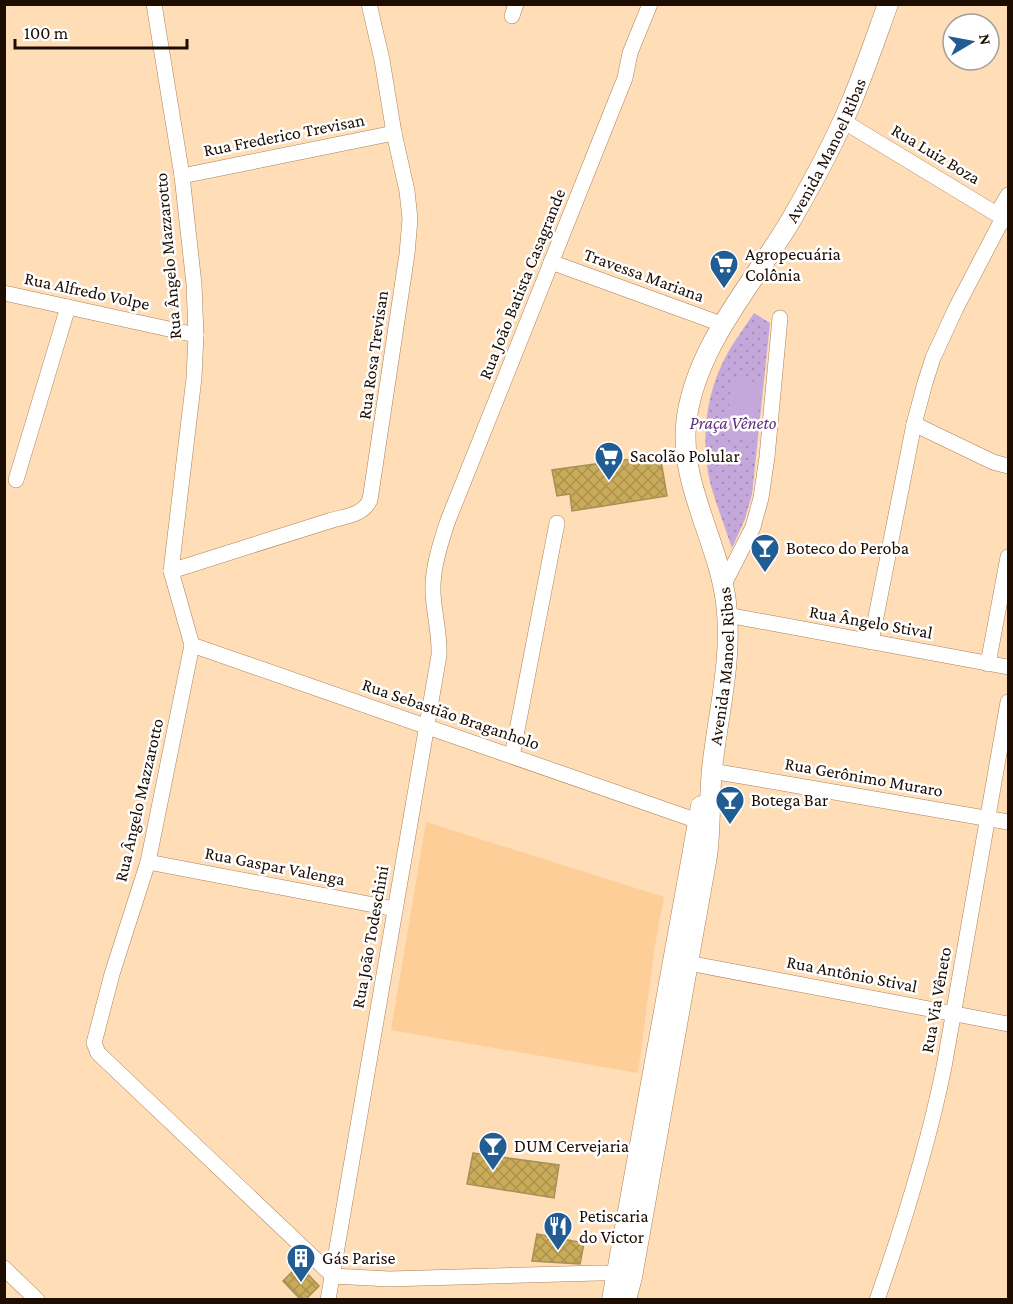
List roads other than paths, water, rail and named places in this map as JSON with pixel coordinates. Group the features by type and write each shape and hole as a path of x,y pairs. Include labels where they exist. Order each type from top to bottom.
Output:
{"main road":[{"name":"Avenida Manoel Ribas","path":"612,1299 625,1275 688,963 709,842 712,771 727,668 727,615 723,586 691,481 686,447 689,405 696,379 706,356 791,221 843,121 888,4"},
{"name":"Avenida Manoel Ribas","path":"626,1299 625,1275 698,821 712,771"}],"street":[{"name":"Rua Ângelo Mazzarotto","path":"154,4 182,176 193,268 196,335 193,388 171,571 192,645 148,862 108,984 94,1043 95,1048 106,1061 333,1276"},
{"name":"Rua Rosa Trevisan","path":"171,571 329,520 356,514 367,507 370,500 410,234 409,206 369,4"},
{"name":"Rua João Batista Casagrande","path":"433,579 447,523 625,78 630,53 650,4"},
{"name":"Rua Luiz Boza","path":"843,121 1003,218"},
{"name":"Rua Frederico Trevisan","path":"182,176 394,133"},
{"path":"871,642 914,424 925,383 943,335 1003,218 1008,195"},
{"name":"Travessa Mariana","path":"551,262 724,325"},
{"name":"Rua Alfredo Volpe","path":"4,293 196,335"},
{"path":"16,480 68,307"},
{"path":"723,586 753,527 761,498 780,318"},
{"path":"914,424 993,462 1008,466"},
{"path":"512,756 557,523"},
{"path":"988,663 1008,557"},
{"name":"Rua João Todeschini","path":"328,1299 439,646 433,579"},
{"name":"Rua Ângelo Stival","path":"727,615 1008,667"},
{"name":"Rua Sebastião Braganholo","path":"192,645 698,821"},
{"name":"Rua Via Vêneto","path":"877,1299 927,1143 939,1094 1008,702"},
{"name":"Rua Gerônimo Muraro","path":"712,771 1008,822"},
{"name":"Rua Gaspar Valenga","path":"148,862 394,909"},
{"name":"Rua Antônio Stival","path":"688,963 1008,1023"},
{"path":"4,1268 37,1299"},
{"path":"333,1276 390,1279 625,1275"}],"place":[{"name":"Agropecuária Colônia","path":"724,290"},
{"name":"Sacolão Polular","path":"609,482"},
{"name":"Boteco do Peroba","path":"765,574"},
{"name":"Botega Bar","path":"730,826"},
{"name":"DUM Cervejaria","path":"493,1172"},
{"name":"Petiscaria do Victor","path":"558,1252"},
{"name":"Gás Parise","path":"301,1284"}],"park label":[{"name":"Praça Vêneto","path":"733,423"}]}
